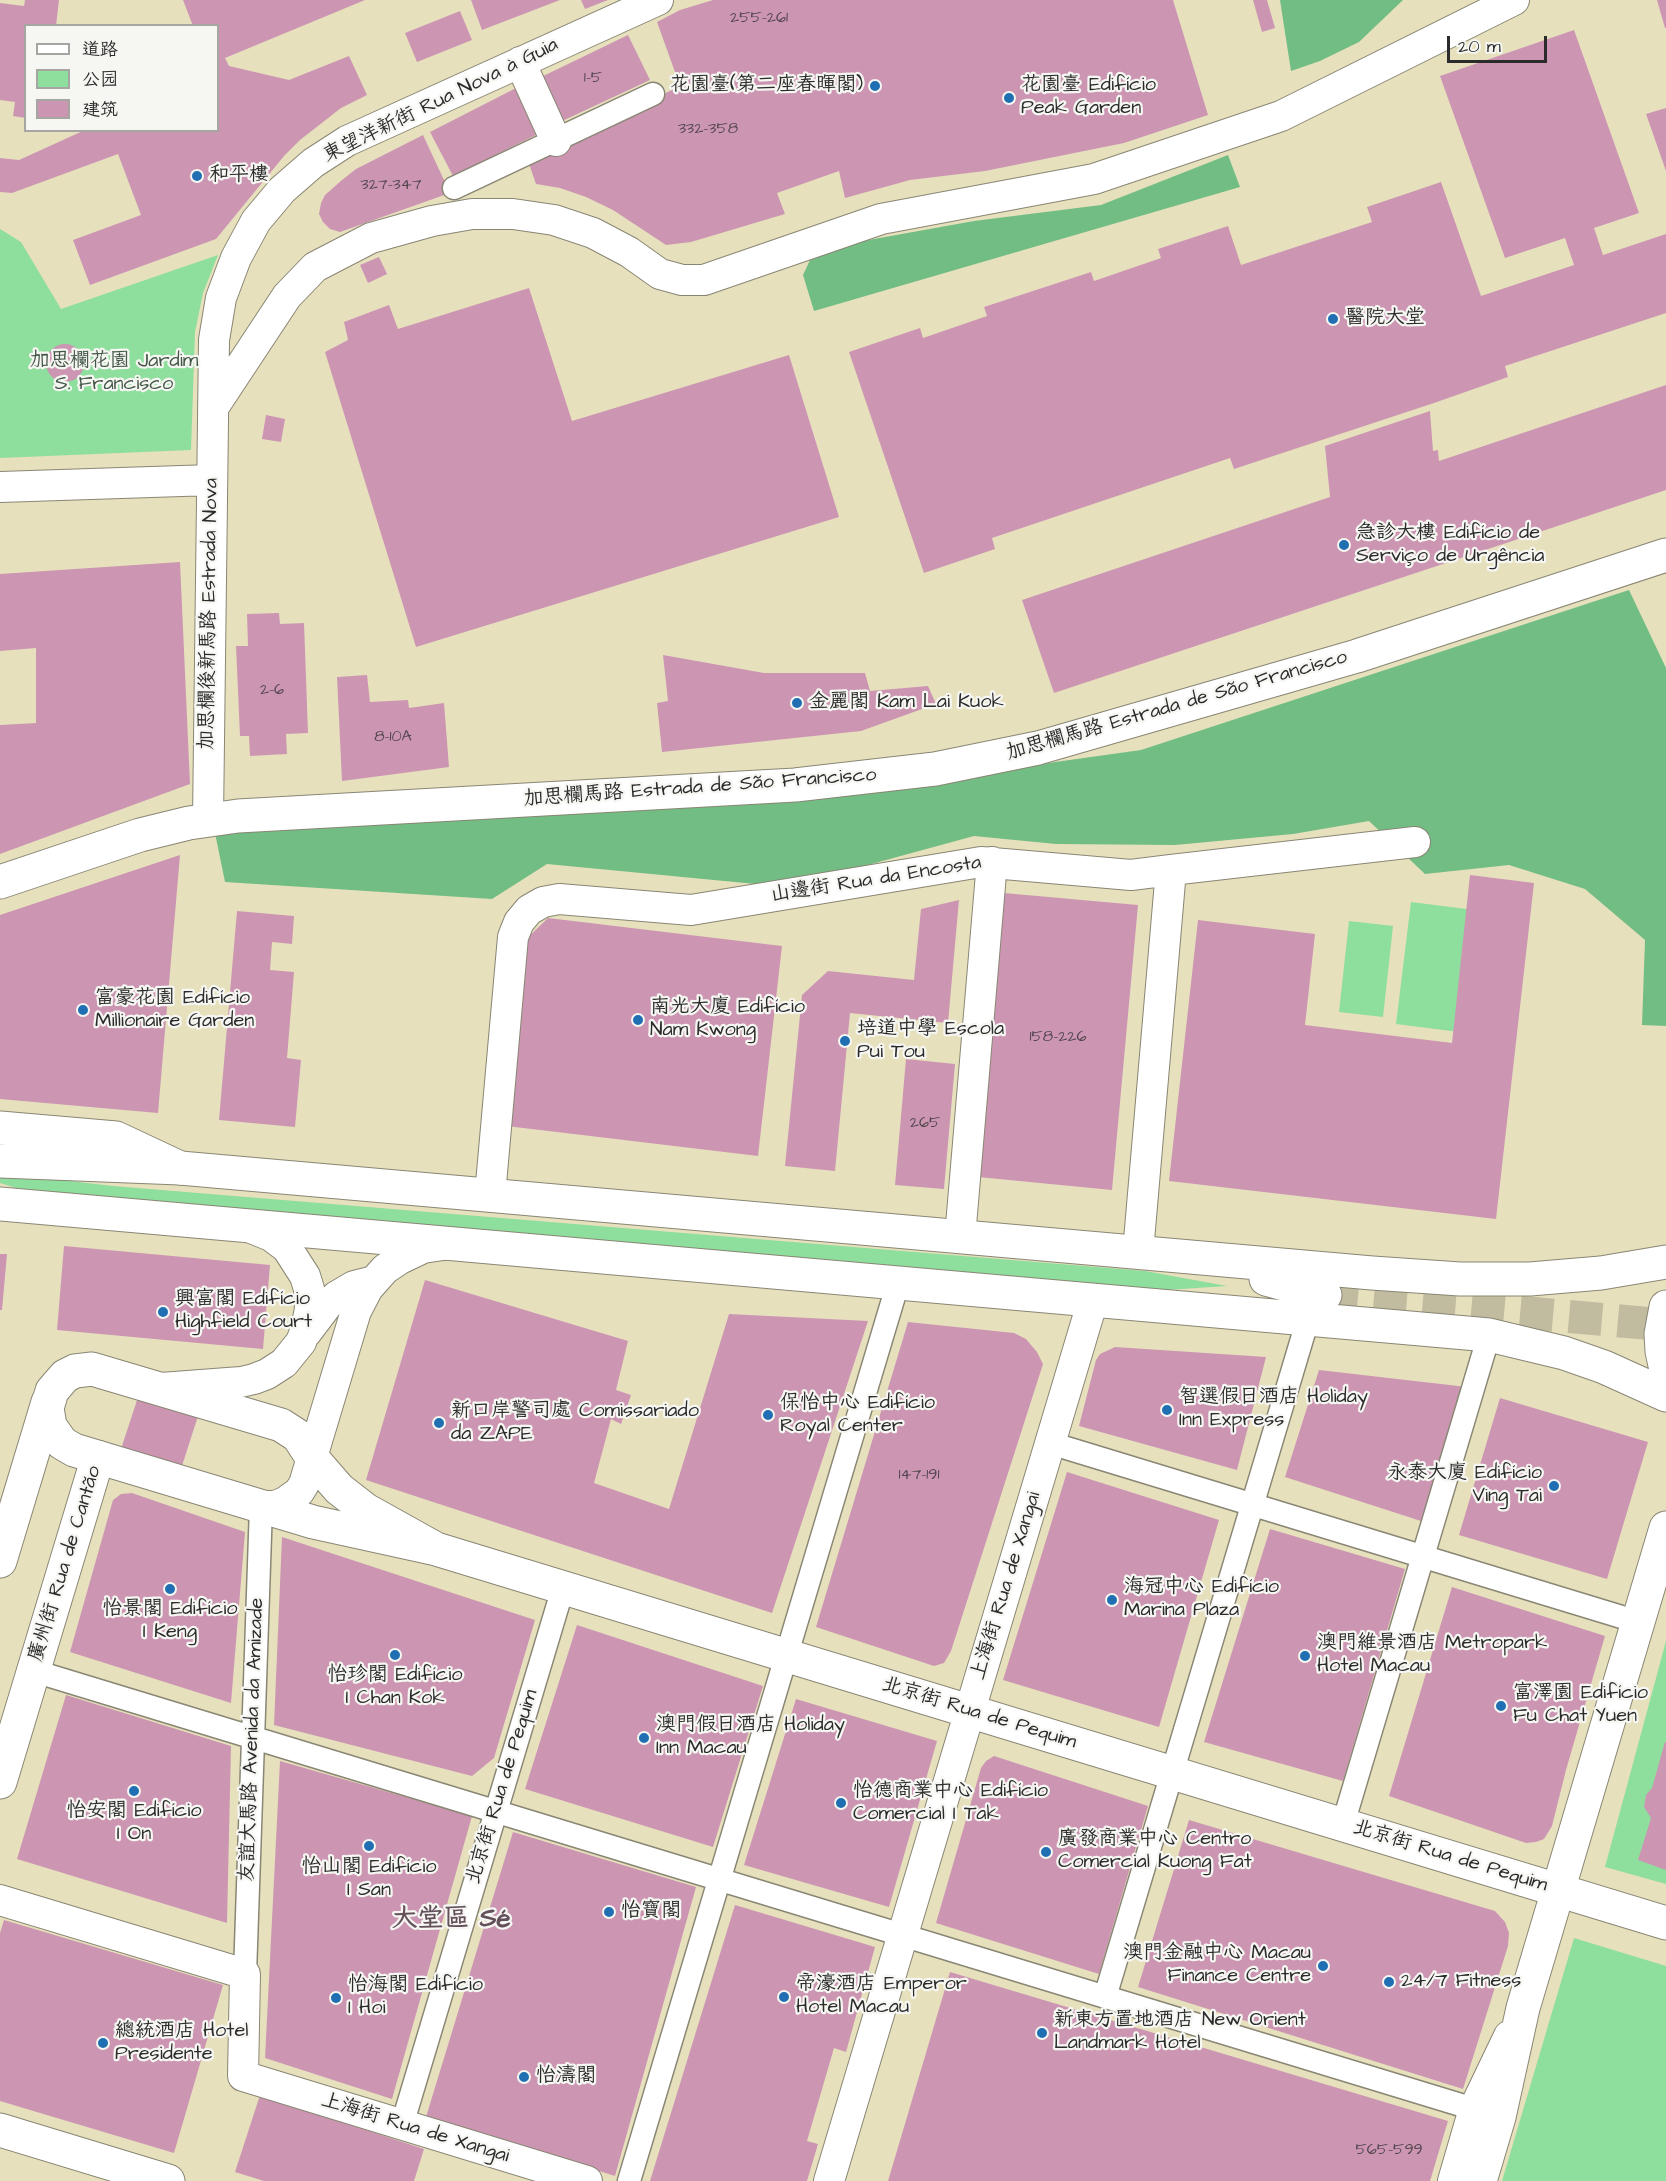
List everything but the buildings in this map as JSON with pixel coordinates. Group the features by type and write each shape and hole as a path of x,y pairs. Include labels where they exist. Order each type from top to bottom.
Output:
{"main road":[{"name":"加思欄馬路 Estrada de São Francisco","path":"0,882 140,835 208,820 250,815 795,785 935,769 1038,748 1357,656 1666,555"},
{"path":"0,1128 116,1138 180,1168"},
{"path":"0,1161 180,1168 1460,1279 1530,1279 1601,1273 1666,1262"},
{"path":"0,1204 1489,1335 1574,1357 1666,1395"},
{"path":"1177,1308 1325,1295 1181,1256"},
{"path":"1666,1307 1661,1334 1666,1370"},
{"path":"0,1561 53,1388 65,1376 82,1369 99,1370 281,1425 295,1434 339,1489 366,1510 436,1549"},
{"path":"49,1398 48,1419 55,1435 71,1449 313,1521 436,1549"},
{"name":"廣州街 Rua de Cantão","path":"0,1782 7,1742 34,1671 98,1457"},
{"path":"1480,2181 1487,2113 1523,2008 1666,1528"},
{"name":"北京街 Rua de Pequim","path":"436,1549 1666,1923"},
{"path":"0,2130 168,2181"}],"street":[{"name":"東望洋新街 Rua Nova à Guia","path":"213,408 214,340 221,298 236,258 256,221 282,190 313,163 347,141 654,0"},
{"path":"213,408 287,297 315,267 371,238 432,221 462,216 513,214 554,220 593,233 629,252 660,274 682,280 704,280 881,219 1094,180 1281,116 1514,0"},
{"path":"520,62 556,141"},
{"path":"454,188 653,94"},
{"name":"加思欄後新馬路 Estrada Nova","path":"208,820 213,408"},
{"path":"0,487 212,480"},
{"name":"山邊街 Rua da Encosta","path":"490,1195 513,937 519,922 529,910 543,902 559,899 691,910 981,862 1131,874 1415,842"},
{"path":"960,1237 992,862"},
{"path":"1138,1252 1171,870"},
{"path":"241,1225 259,1230 277,1239 288,1248 300,1264 309,1289 310,1303 304,1336"},
{"path":"261,1506 282,1504 296,1495 304,1484 356,1311 374,1281 385,1269 407,1255 431,1246 457,1244"},
{"path":"159,1388 241,1382 261,1376 284,1363 328,1304 337,1296 354,1286 374,1281"},
{"path":"629,2181 898,1283"},
{"name":"上海街 Rua de Xangai","path":"829,2181 1093,1300"},
{"path":"1105,1997 1308,1319"},
{"name":"北京街 Rua de Pequim","path":"1343,1824 1489,1335"},
{"path":"1050,1443 1638,1622"},
{"name":"友誼大馬路 Avenida da Amizade","path":"245,1974 261,1506"},
{"name":"北京街 Rua de Pequim","path":"402,2125 562,1588"},
{"name":"廣州街 Rua de Cantão","path":"34,1671 495,1812"},
{"path":"495,1812 1487,2113 1453,2181"},
{"path":"0,1900 245,1974"},
{"name":"上海街 Rua de Xangai","path":"245,1974 243,2076 587,2181"}],"green space":[{"path":"1280,0 1403,0 1359,42 1320,61 1291,71"},
{"path":"1228,155 1240,187 814,311 803,275 810,260 863,241 974,221 1101,205"},
{"name":"加思欄花園 Jardim S. Francisco","path":"0,229 21,242 61,309 218,255 203,293 195,332 191,450 0,458"},
{"path":"1629,590 1666,668 1666,1026 1642,1025 1645,940 1585,889 1509,865 1425,874 1369,821 1293,834 1175,845 1056,844 974,836 787,887 547,864 492,899 225,882 215,833 777,801 1141,750"},
{"path":"1411,902 1474,910 1459,1032 1396,1024"},
{"path":"1349,921 1393,926 1383,1017 1339,1012"},
{"path":"0,1173 113,1186 1145,1271 1227,1286 1136,1292 42,1196 0,1183"},
{"path":"1666,1641 1666,1884 1605,1867"},
{"path":"1574,1938 1666,1966 1666,2181 1502,2181"}],"tunnel":[{"path":"1325,1295 1666,1325"}],"place":[{"name":"花園臺(第二座春暉閣)","path":"875,86"},
{"name":"花園臺 Edifício Peak Garden","path":"1009,98"},
{"name":"和平樓","path":"197,176"},
{"name":"醫院大堂","path":"1333,319"},
{"name":"急診大樓 Edifício de Serviço de Urgência","path":"1344,545"},
{"name":"金麗閣 Kam Lai Kuok","path":"797,703"},
{"name":"富豪花園 Edifício Millionaire Garden","path":"83,1010"},
{"name":"南光大廈 Edifício Nam Kwong","path":"638,1020"},
{"name":"培道中學 Escola Pui Tou","path":"845,1041"},
{"name":"興富閣 Edifício Highfield Court","path":"163,1312"},
{"name":"智選假日酒店 Holiday Inn Express","path":"1167,1410"},
{"name":"保怡中心 Edifício Royal Center","path":"768,1415"},
{"name":"新口岸警司處 Comissariado da ZAPE","path":"439,1423"},
{"name":"永泰大廈 Edifício Ving Tai","path":"1554,1486"},
{"name":"怡景閣 Edifício I Keng","path":"170,1589"},
{"name":"海冠中心 Edifício Marina Plaza","path":"1112,1600"},
{"name":"怡珍閣 Edifício I Chan Kok","path":"395,1655"},
{"name":"澳門維景酒店 Metropark Hotel Macau","path":"1305,1656"},
{"name":"富澤園 Edifício Fu Chat Yuen","path":"1501,1706"},
{"name":"澳門假日酒店 Holiday Inn Macau","path":"644,1738"},
{"name":"怡安閣 Edifício I On","path":"134,1791"},
{"name":"怡德商業中心 Edifício Comercial I Tak","path":"841,1803"},
{"name":"怡山閣 Edifício I San","path":"369,1846"},
{"name":"廣發商業中心 Centro Comercial Kuong Fat","path":"1046,1852"},
{"name":"怡寶閣","path":"609,1912"},
{"name":"澳門金融中心 Macau Finance Centre","path":"1323,1966"},
{"name":"24/7 Fitness","path":"1389,1982"},
{"name":"帝濠酒店 Emperor Hotel Macau","path":"784,1997"},
{"name":"怡海閣 Edifício I Hoi","path":"336,1998"},
{"name":"新東方置地酒店 New Orient Landmark Hotel","path":"1042,2033"},
{"name":"總統酒店 Hotel Presidente","path":"103,2043"},
{"name":"怡濤閣","path":"524,2077"}],"district":[{"name":"大堂區 Sé","path":"451,1921"}]}
